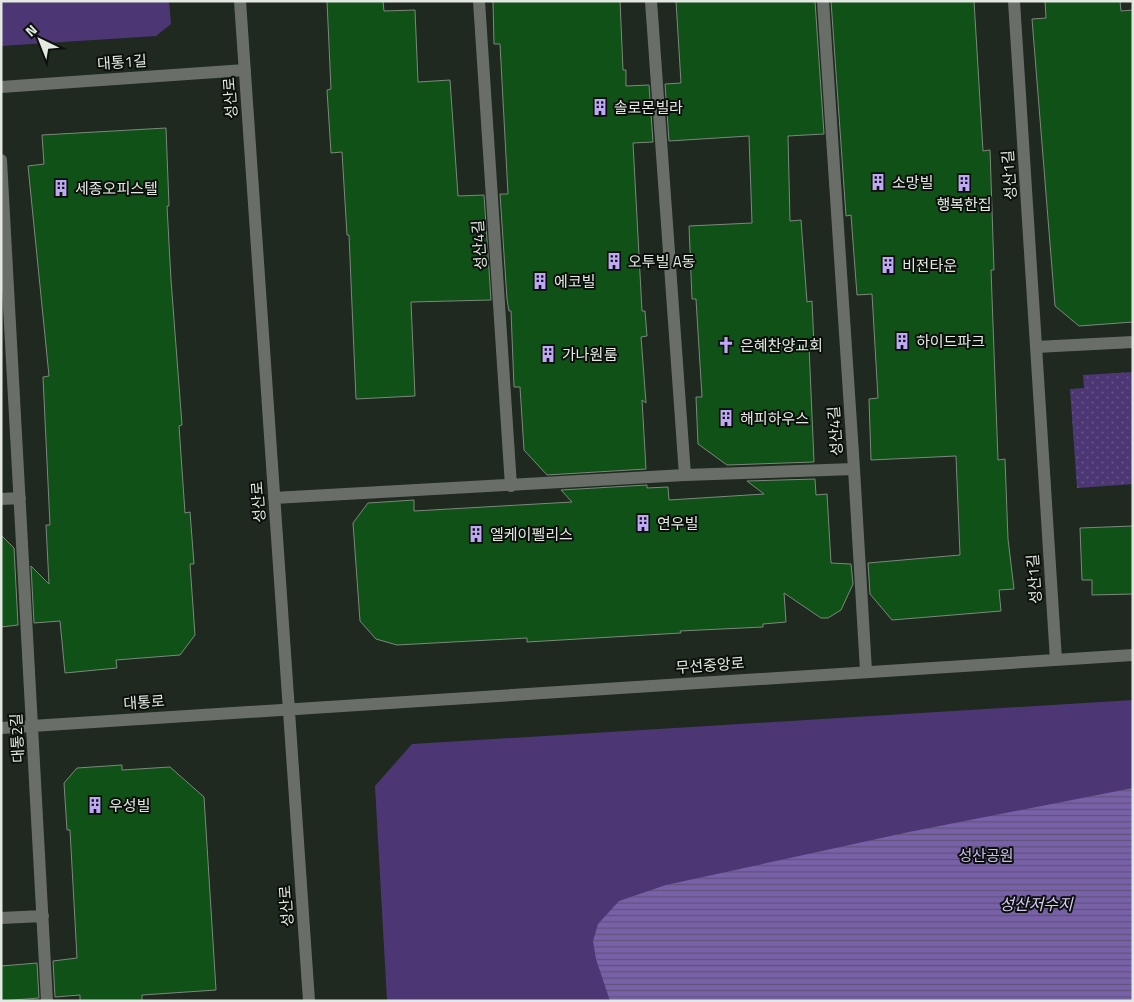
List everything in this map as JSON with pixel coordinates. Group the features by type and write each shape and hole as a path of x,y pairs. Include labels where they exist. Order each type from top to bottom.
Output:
{"street":[{"name":"성산로","path":"240,1 309,1001"},
{"name":"성산4길","path":"479,1 512,486"},
{"path":"651,1 685,475"},
{"name":"성산4길","path":"823,1 866,671"},
{"name":"성산1길","path":"1014,1 1056,660"},
{"name":"대통1길","path":"1,87 245,70"},
{"name":"대통2길","path":"1,160 5,310 20,498 47,1001"},
{"path":"1036,347 1133,342"},
{"name":"성산4길","path":"274,498 685,475 854,468"},
{"path":"1,499 20,498"},
{"name":"무선중앙로","path":"289,710 1133,655"},
{"name":"대통로","path":"1,728 289,710"},
{"path":"1,918 43,916"}],"green space":[{"path":"1,1 169,1 171,24 156,36 1,46"},
{"path":"1133,372 1133,484 1077,488 1070,389 1084,388 1083,375"},
{"name":"성산공원","path":"1133,700 1133,1001 387,1001 375,786 412,744"}],"water":[{"name":"성산저수지","path":"1133,788 1133,1001 610,1001 596,959 593,941 598,924 619,901 666,885 909,832"}],"building":[{"path":"327,1 383,1 384,11 415,10 418,82 450,80 458,196 484,195 491,300 411,302 415,396 356,399 349,235 347,235 342,152 331,153 327,90 331,89"},
{"path":"493,1 620,1 623,70 626,70 626,86 649,85 653,142 633,143 642,311 645,311 647,336 641,337 646,403 642,400 646,469 547,475 524,450 520,387 514,387 511,311 509,311 507,299 500,194 508,194 500,44 494,44"},
{"path":"676,1 815,1 824,134 788,136 790,221 801,220 807,302 812,301 814,346 809,346 814,462 727,465 698,444 696,397 702,397 696,299 692,299 689,226 752,223 749,136 669,141 665,84 681,83"},
{"path":"831,1 974,1 983,151 990,150 994,270 991,270 998,460 1005,459 1008,539 1014,589 999,590 1001,611 892,620 870,594 868,563 960,555 956,456 871,460 869,399 878,398 872,294 857,295 851,215 846,216"},
{"path":"1045,1 1120,1 1121,11 1133,10 1133,322 1079,326 1055,306 1032,19 1046,18"},
{"path":"166,128 169,206 167,206 182,425 179,426 185,513 190,512 194,564 190,564 195,635 180,655 116,660 117,668 65,673 60,621 34,623 31,566 49,584 46,525 50,525 43,377 49,376 28,166 44,164 42,135"},
{"path":"815,479 816,495 827,494 831,563 851,564 853,584 841,610 828,618 821,618 784,593 786,622 763,624 763,627 680,631 681,633 527,642 527,638 397,645 376,639 360,621 353,523 368,503 414,500 414,511 572,502 561,490 647,485 647,488 668,487 669,500 764,494 747,481"},
{"path":"1133,526 1133,594 1092,595 1092,580 1082,580 1080,528"},
{"path":"1,535 14,548 18,625 1,627"},
{"path":"122,765 122,770 170,767 204,797 216,990 142,995 142,1001 80,1001 80,995 55,997 53,961 77,958 70,830 67,830 64,783 77,768"},
{"path":"37,963 39,998 1,1001 1,966"}],"place":[{"name":"솔로몬빌라","path":"600,107"},
{"name":"소망빌","path":"878,182"},
{"name":"행복한집","path":"964,183"},
{"name":"세종오피스텔","path":"61,188"},
{"name":"오투빌 A동","path":"614,261"},
{"name":"비전타운","path":"888,265"},
{"name":"에코빌","path":"540,281"},
{"name":"하이드파크","path":"902,341"},
{"name":"은혜찬양교회","path":"726,345"},
{"name":"가나원룸","path":"548,354"},
{"name":"해피하우스","path":"726,418"},
{"name":"연우빌","path":"643,523"},
{"name":"엘케이펠리스","path":"476,534"},
{"name":"우성빌","path":"95,805"}]}
